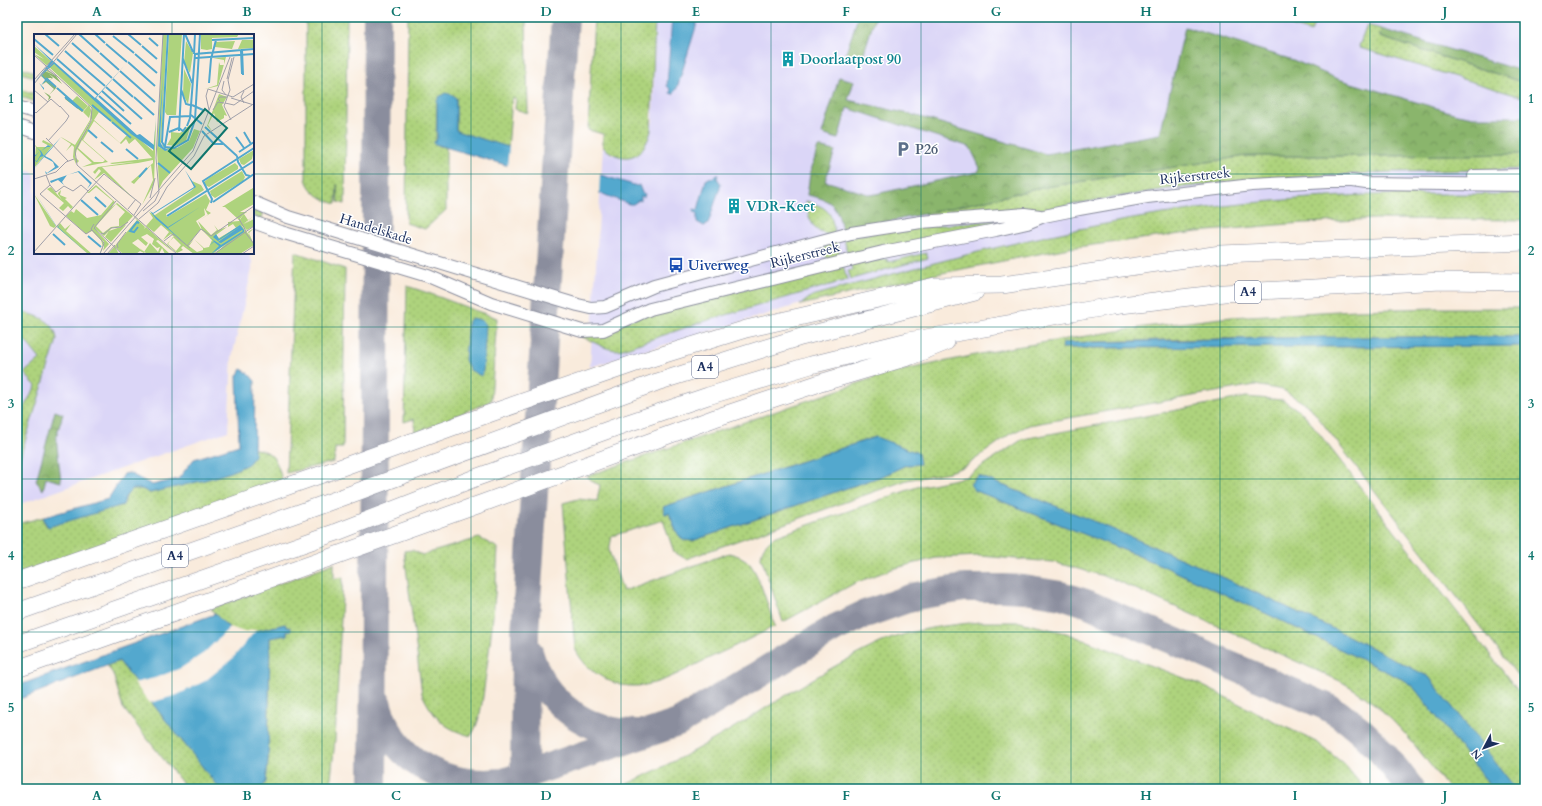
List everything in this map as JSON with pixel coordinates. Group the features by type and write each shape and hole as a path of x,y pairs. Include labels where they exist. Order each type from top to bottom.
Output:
{"highway":[{"name":"A4","path":"17,612 308,509 657,382 801,337 1002,285 1221,254 1525,242"},
{"name":"A4","path":"17,644 334,533 475,478 708,396 811,365 908,341 974,331 1112,306 1224,293 1441,281 1525,282"},
{"name":"A4","path":"17,581 633,364 746,329 935,286 1002,285"},
{"name":"A4","path":"17,669 715,418 817,384 911,356 974,331"}],"street":[{"path":"17,107 34,112"},
{"path":"17,126 34,132"},
{"name":"Rijkerstreek","path":"254,222 280,232 428,276 486,301 582,331 596,331 615,325 650,309 899,248 1026,223 1044,216 1147,197 1282,183 1352,181 1366,178 1525,175"},
{"name":"Rijkerstreek","path":"1352,181 1366,184 1525,185"},
{"name":"Handelskade","path":"254,202 288,217 493,280"},
{"name":"Rijkerstreek","path":"493,280 585,307 602,307 654,286 851,233 891,226 936,221 1025,214 1044,216"}],"shaded area":[{"path":"655,17 1525,17 1525,207 1163,222 841,292 590,367 603,147 613,155 649,139 653,121"},
{"path":"17,168 34,173 34,254 248,254 252,261 252,269 232,357 228,431 17,505"}],"green space":[{"path":"306,17 347,17 345,204 338,202 337,184 336,204 326,200 314,192 306,179"},
{"path":"408,17 526,17 528,113 515,109 516,99 512,98 508,149 456,130 456,98 437,101 436,140 439,146 446,147 446,210 425,229 406,223"},
{"path":"594,17 655,17 651,131 643,148 632,156 619,156 611,153 603,147 603,134 588,130"},
{"path":"858,17 875,17 862,59 846,53"},
{"path":"1264,17 1316,17 1311,32"},
{"path":"1367,25 1381,29 1380,37 1525,83 1525,98 1360,48 1359,46"},
{"path":"1185,27 1293,60 1338,79 1457,114 1473,117 1525,117 1525,154 1246,156 1046,187 842,232 839,216 833,206 823,199 807,195 810,174 818,147 835,151 825,181 871,195 978,172 980,168 970,147 847,108 838,139 822,134 839,77 854,81 848,100 913,115 1046,154 1160,134"},
{"path":"1381,29 1525,72 1525,83 1380,37"},
{"path":"17,66 34,72 34,77 17,72"},
{"path":"17,88 34,94 34,102 17,95"},
{"path":"1525,154 1525,169 1391,172 1249,180 1167,189 1030,211 932,217 922,214 1046,187 1246,156"},
{"path":"1388,194 1525,194 1525,220 1374,219 1289,224 1197,232 1069,248 922,277 800,305 812,296 908,270 1052,235 1149,216 1241,204 1326,197"},
{"path":"806,201 824,208 828,212 832,220 835,234 822,233 817,230 808,214"},
{"path":"254,208 263,213 262,220 254,216"},
{"path":"1023,218 848,257 844,238 885,230"},
{"path":"837,240 841,259 828,259 823,252 824,247"},
{"path":"295,252 345,269 343,448 335,448 334,462 286,473"},
{"path":"926,253 928,258 851,279 848,271 852,270 850,263 887,259 888,262"},
{"path":"843,265 847,280 702,322 623,349 617,350 607,348 581,337 655,311"},
{"path":"407,286 497,318 491,401 415,433 414,419 404,422"},
{"path":"1525,308 1525,337 1236,338 1063,343 1062,348 1525,346 1525,685 1310,407 1283,390 1255,385 1029,425 1010,434 966,466 949,472 907,480 686,559 674,552 663,520 612,536 609,551 623,591 729,553 742,557 748,562 756,574 775,626 668,678 642,686 629,686 615,683 602,677 594,672 580,658 575,649 563,503 578,499 597,501 600,485 593,482 587,476 885,374 1009,348 1144,327 1231,317 1356,310","holes":["875,437 911,465 906,465 885,475 692,541 677,533 669,513 663,507"]},
{"path":"17,310 37,316 48,322 55,333 57,340 17,467 17,433 22,432 24,407 36,386 24,373 40,359 19,333 17,334"},
{"path":"1246,397 1283,400 1304,414 1525,700 1525,789 1516,789 1429,677 1344,634 1203,568 1086,518 979,476 974,479 972,484 974,490 1161,565 1261,611 1406,681 1415,689 1493,789 1449,789 1413,743 1387,716 1373,703 1340,681 1111,578 1053,562 980,556 936,558 892,569 855,583 783,622 761,557 762,550 774,537 917,487 966,477 1023,439"},
{"path":"55,411 63,414 56,437 61,482 46,478 43,490 36,481"},
{"path":"254,449 261,450 271,455 277,463 282,481 17,574 17,524 44,517 43,520 46,525 123,505 128,492 137,488 150,493 217,476 251,461"},
{"path":"479,538 498,548 494,611 483,698 478,722 471,736 454,730 441,721 431,710 422,694 404,551 412,550 422,555"},
{"path":"334,563 334,579 343,577 335,740 330,788 261,789 266,781 268,761 270,637 287,635 287,627 285,624 244,633 229,627 211,609"},
{"path":"981,622 1020,622 1066,633 1197,683 1318,743 1344,764 1365,789 617,789 693,751 835,666 880,643 917,631 943,626"},
{"path":"119,661 220,789 187,789 123,708 113,674 107,665"}],"water":[{"path":"672,17 699,17 677,88 673,94 670,93 671,90 667,86"},
{"path":"445,93 453,95 456,98 456,130 459,132 637,186 639,185 642,193 645,194 644,197 641,196 641,201 639,200 633,204 629,204 600,193 433,143 437,139 437,101 439,97"},
{"path":"718,175 717,178 721,184 708,224 704,226 697,222 697,213 693,212 694,209 698,210 706,180 715,177"},
{"path":"473,318 483,321 486,325 483,371 481,376 470,370 465,360 468,321"},
{"path":"1327,337 1525,337 1525,346 1062,348 1063,343"},
{"path":"241,369 247,372 255,381 254,455 247,464 222,475 150,493 142,489 132,489 125,497 123,505 48,527 43,519 44,517 108,499 124,474 129,473 152,485 178,479 194,459 239,445 237,376"},
{"path":"876,437 918,453 920,464 906,465 885,475 692,541 683,540 677,533 669,513 665,514 663,507"},
{"path":"979,476 1086,518 1203,568 1344,634 1429,677 1516,789 1493,789 1415,689 1406,681 1261,611 1161,565 974,490 970,484"},
{"path":"215,614 232,631 243,634 285,624 287,627 291,628 291,630 287,631 287,635 270,638 268,761 266,782 261,789 220,789 119,661 17,700 17,686"}],"pier":[{"path":"509,146 600,174 599,195 507,168"},
{"path":"230,627 244,632 257,629 232,659 205,681 177,695 150,703 134,683 155,678 181,668 204,653"}],"taxiway":[{"path":"373,789 377,17"},
{"path":"524,789 525,633 565,17"},
{"path":"483,789 678,723 835,628 865,614 916,596 964,588 1024,589 1061,595 1086,603 1325,706 1351,722 1373,742 1411,789"},
{"path":"529,652 536,670 545,686 557,701 570,712 586,722 603,728 622,732 641,733"},
{"path":"377,702 384,723 395,741 408,755 424,767 441,775 461,780 481,783 503,782"}],"place":[{"name":"Doorlaatpost 90","path":"788,59"},
{"name":"P26","path":"903,149"},
{"name":"VDR-Keet","path":"734,206"},
{"name":"Uiverweg","path":"676,265"}]}
